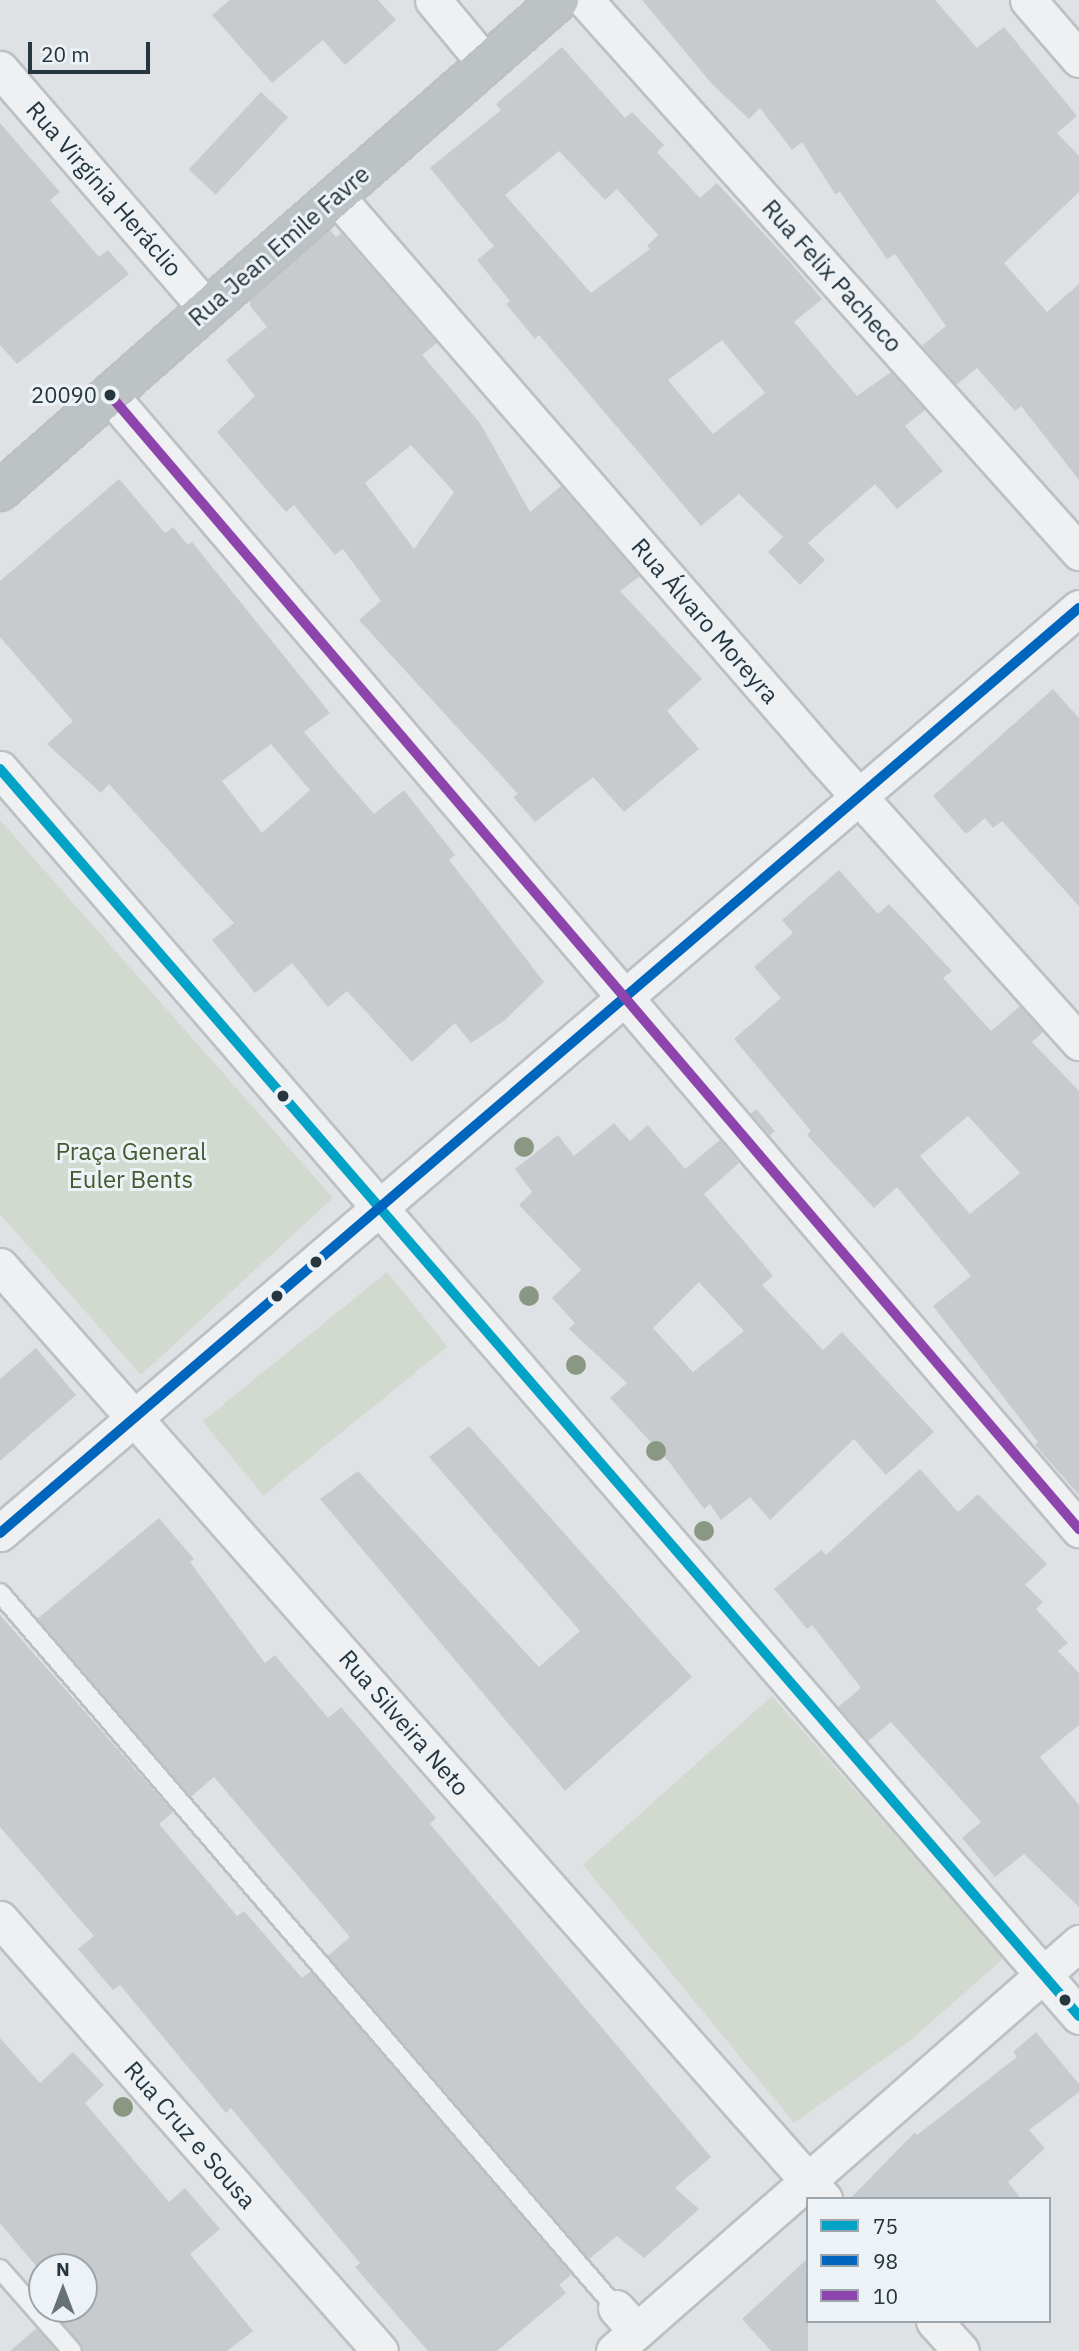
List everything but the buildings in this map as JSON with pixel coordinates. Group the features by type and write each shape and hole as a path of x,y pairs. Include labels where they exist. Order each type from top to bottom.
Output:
{"main road":[{"name":"Rua Jean Emile Favre","path":"0,491 559,0"}],"street":[{"path":"433,0 486,64"},
{"name":"Rua Felix Pacheco","path":"585,0 1079,552"},
{"path":"1028,0 1079,59"},
{"name":"Rua Virgínia Heráclio","path":"0,69 207,309"},
{"name":"Rua Álvaro Moreyra","path":"336,196 860,797 1079,1042"},
{"path":"110,395 1079,1530"},
{"path":"0,1533 1079,608"},
{"path":"0,769 1079,2016"},
{"name":"Rua Silveira Neto","path":"0,1266 816,2190"},
{"name":"Rua Cruz e Sousa","path":"0,1919 380,2351"},
{"path":"816,2190 1079,1943"},
{"path":"622,2330 806,2197"},
{"path":"936,2323 961,2351"}],"lane":[{"path":"0,1593 622,2330"},
{"path":"0,2269 72,2351"}],"green space":[{"name":"Praça General Euler Bents","path":"0,820 333,1198 141,1375 0,1214"},
{"path":"387,1272 447,1347 263,1496 203,1421"},
{"path":"772,1696 1004,1958 912,2039 794,2123 583,1865"}],"transit line":[{"name":"10","path":"110,395 1079,1529"},
{"name":"98","path":"0,1533 1079,608"},
{"name":"75","path":"0,769 1079,2016"}],"place":[{"name":"20090","path":"110,395"}]}
